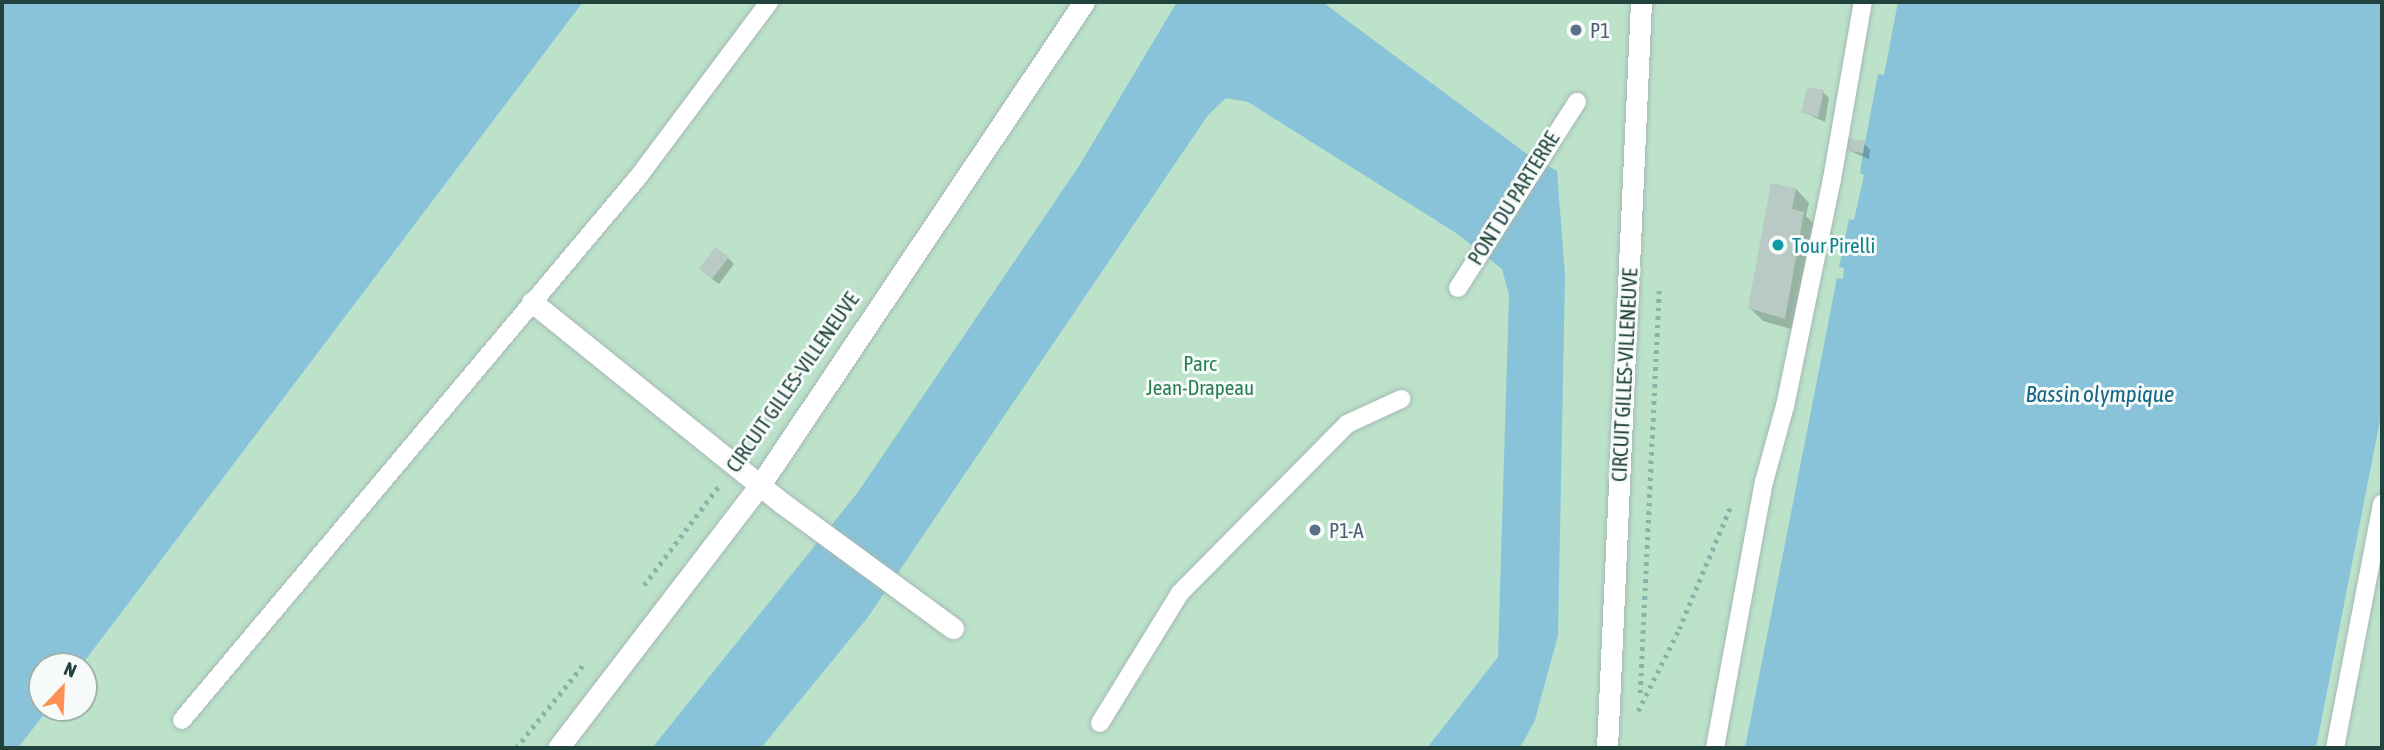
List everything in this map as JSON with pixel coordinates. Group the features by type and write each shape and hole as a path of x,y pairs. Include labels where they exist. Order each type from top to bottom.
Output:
{"street":[{"name":"CIRCUIT GILLES-VILLENEUVE","path":"558,748 760,485 1084,2"},
{"name":"CIRCUIT GILLES-VILLENEUVE","path":"1607,748 1641,2"},
{"path":"532,302 782,503 953,628"}],"lane":[{"path":"182,720 639,176 769,2"},
{"path":"1715,748 1764,482 1785,405 1829,191 1863,2"},
{"name":"PONT DU PARTERRE","path":"1458,288 1573,105"},
{"path":"1100,723 1180,593 1348,424 1401,399"},
{"path":"2335,748 2382,503"}],"path":[{"name":"CIRCUIT GILLES-VILLENEUVE","path":"638,594 780,400"},
{"path":"1634,718 1679,629 1737,492 1764,482"},
{"path":"516,748 589,658"}],"green space":[{"name":"Parc Jean-Drapeau","path":"583,2 2382,2 2382,748 18,748 38,722 98,722 98,652 92,652"}],"water":[{"path":"2,2 583,2 92,652 28,652 28,722 38,722 18,748 2,748"},
{"path":"1177,2 1325,4 1527,154 1557,171 1565,275 1558,635 1535,720 1520,748 1427,748 1498,657 1509,295 1502,269 1456,233 1248,102 1226,98 1208,115 868,617 761,748 652,748 858,492 1079,166"},
{"name":"Bassin olympique","path":"1898,2 2382,2 2382,410 2316,748 1745,748 1837,278 1843,279 1844,268 1839,267 1849,219 1854,220 1864,175 1860,173 1878,74 1884,75"}],"building":[{"path":"1807,87 1824,90 1818,117 1801,113"},
{"path":"1846,138 1865,141 1863,153 1843,150"},
{"name":"Tour Pirelli","path":"1771,183 1796,188 1792,209 1804,212 1785,319 1748,308"},
{"path":"715,247 729,257 712,279 699,269"}],"place":[{"name":"P1","path":"1576,30"},
{"name":"Tour Pirelli","path":"1778,245"},
{"name":"P1-A","path":"1315,530"}]}
